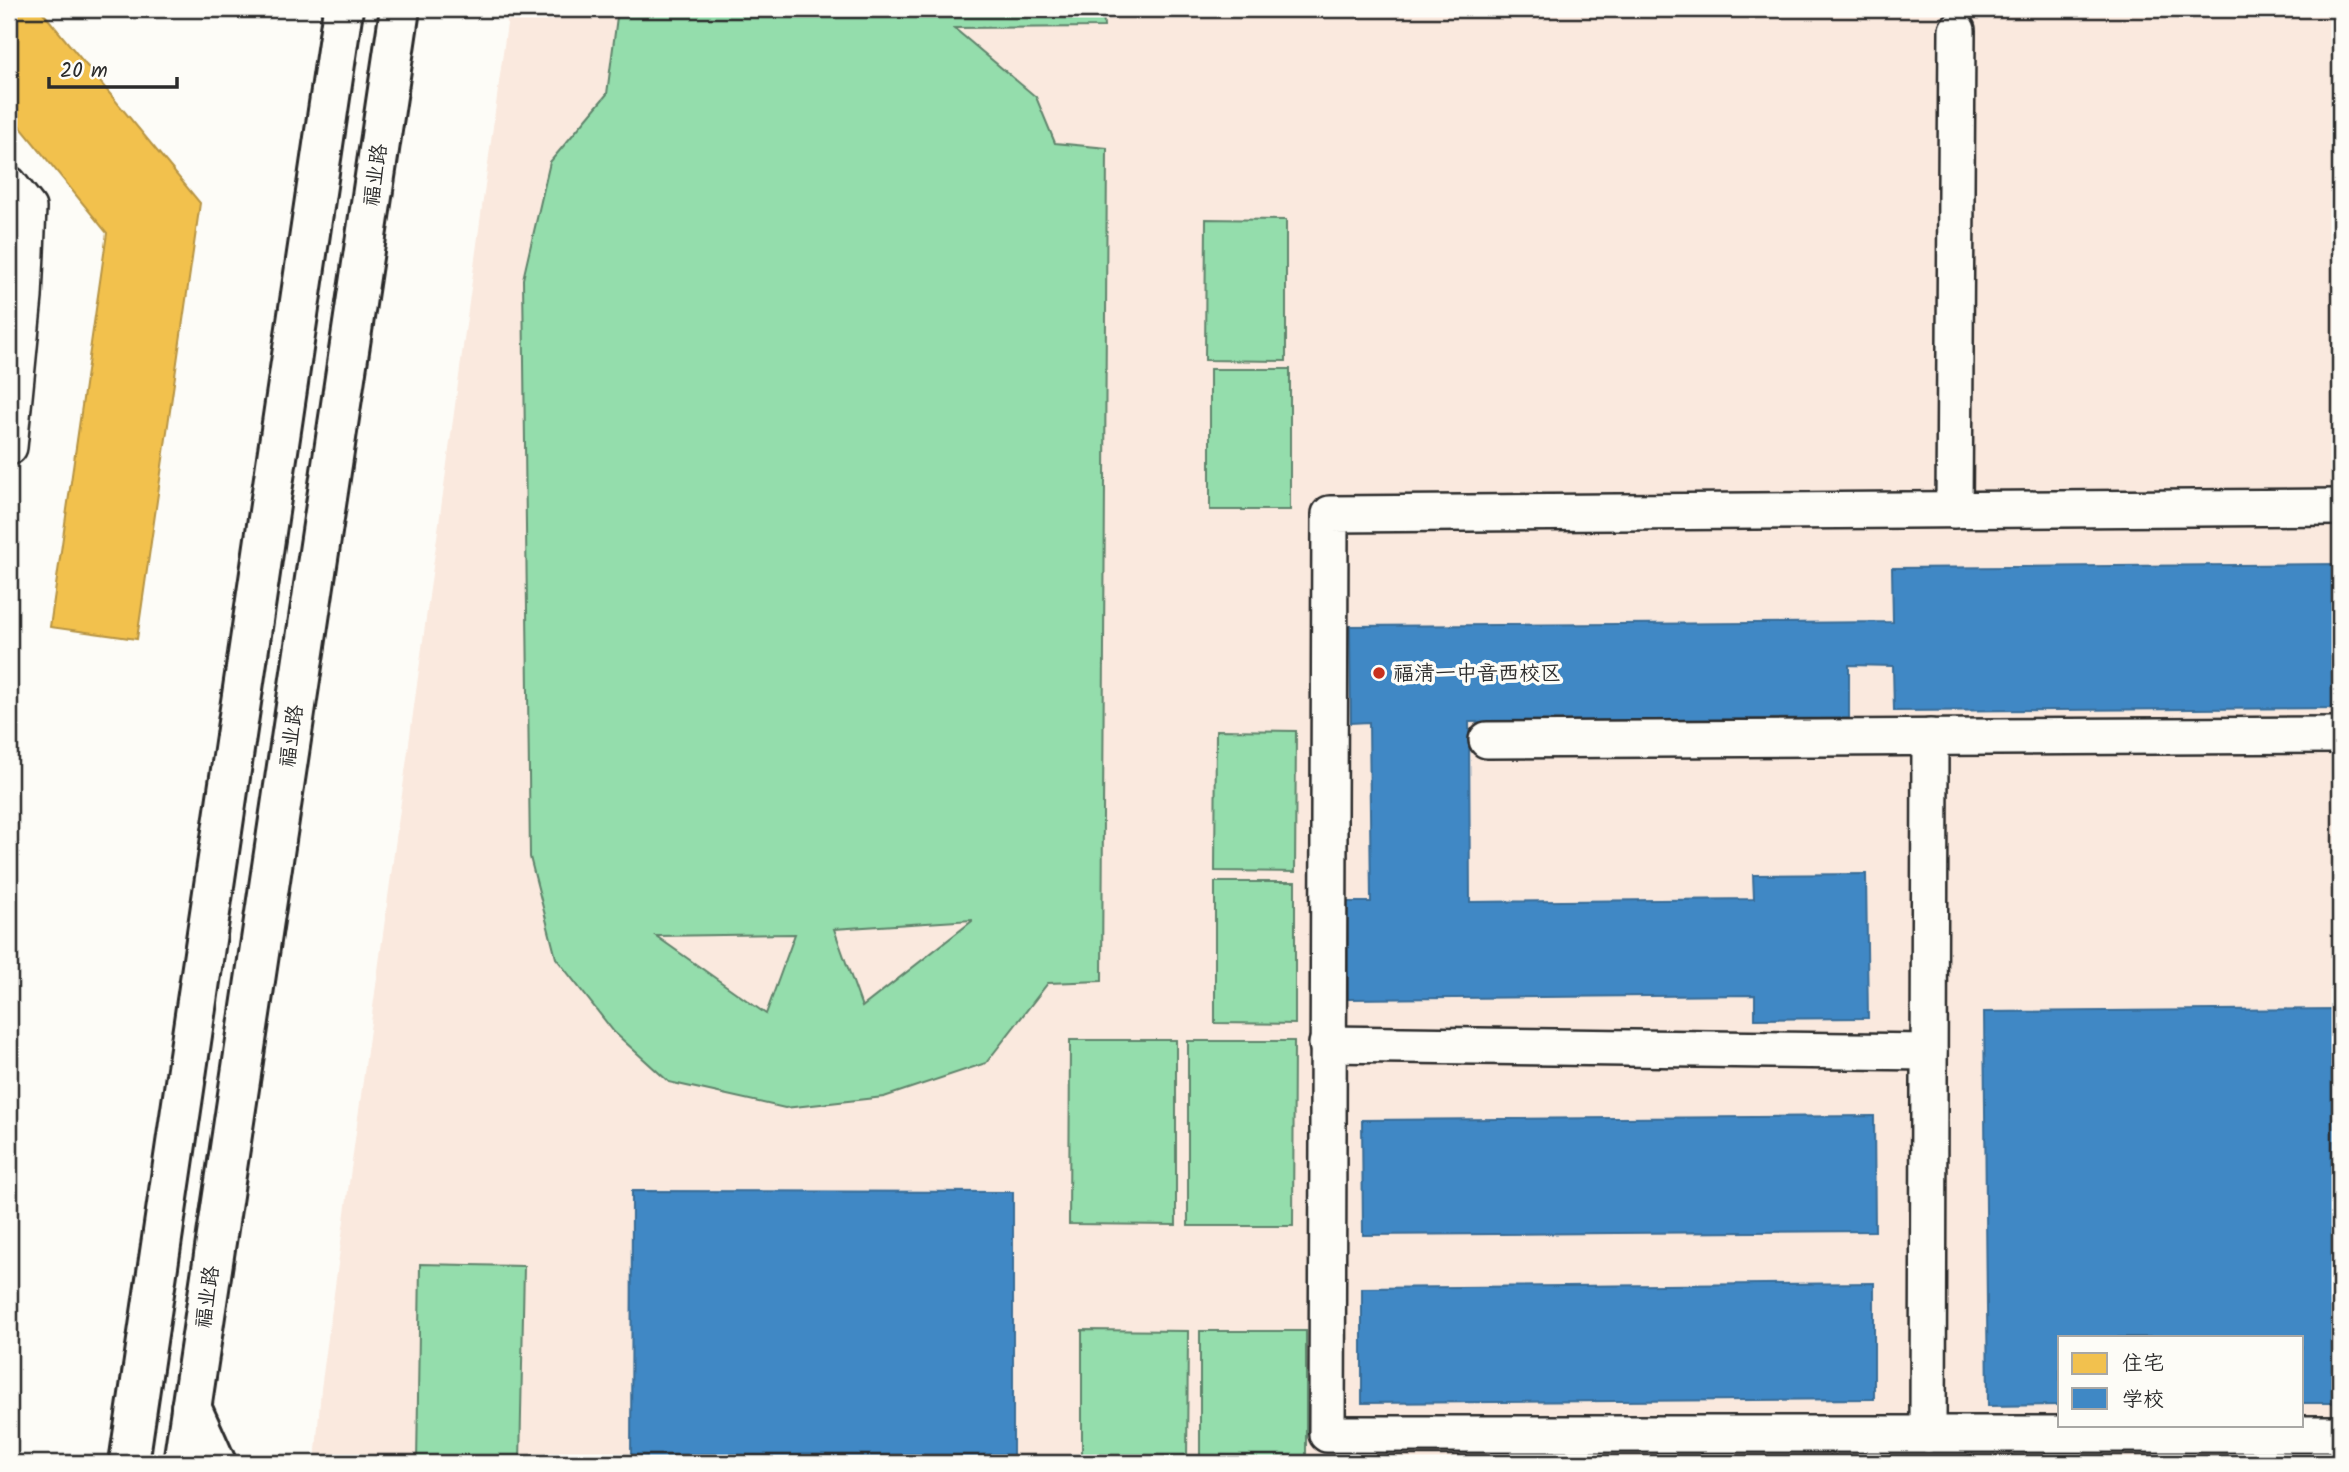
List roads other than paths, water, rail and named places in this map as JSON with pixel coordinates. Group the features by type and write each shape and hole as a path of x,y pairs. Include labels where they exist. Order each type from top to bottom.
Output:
{"street":[{"path":"129,1463 343,9"},
{"name":"福业路","path":"183,1463 400,9"},
{"path":"1954,510 1957,30"},
{"path":"9,184 28,208 16,297 9,447"},
{"path":"2340,508 1330,514 1327,1044 1327,1434 2340,1434"},
{"path":"1487,740 2340,735"},
{"path":"1928,1434 1930,737"},
{"path":"1327,1044 1929,1052"},
{"path":"191,1407 216,1463"},
{"path":"109,1463 136,1408"}],"place":[{"name":"福清一中音西校区","path":"1379,673"}]}
